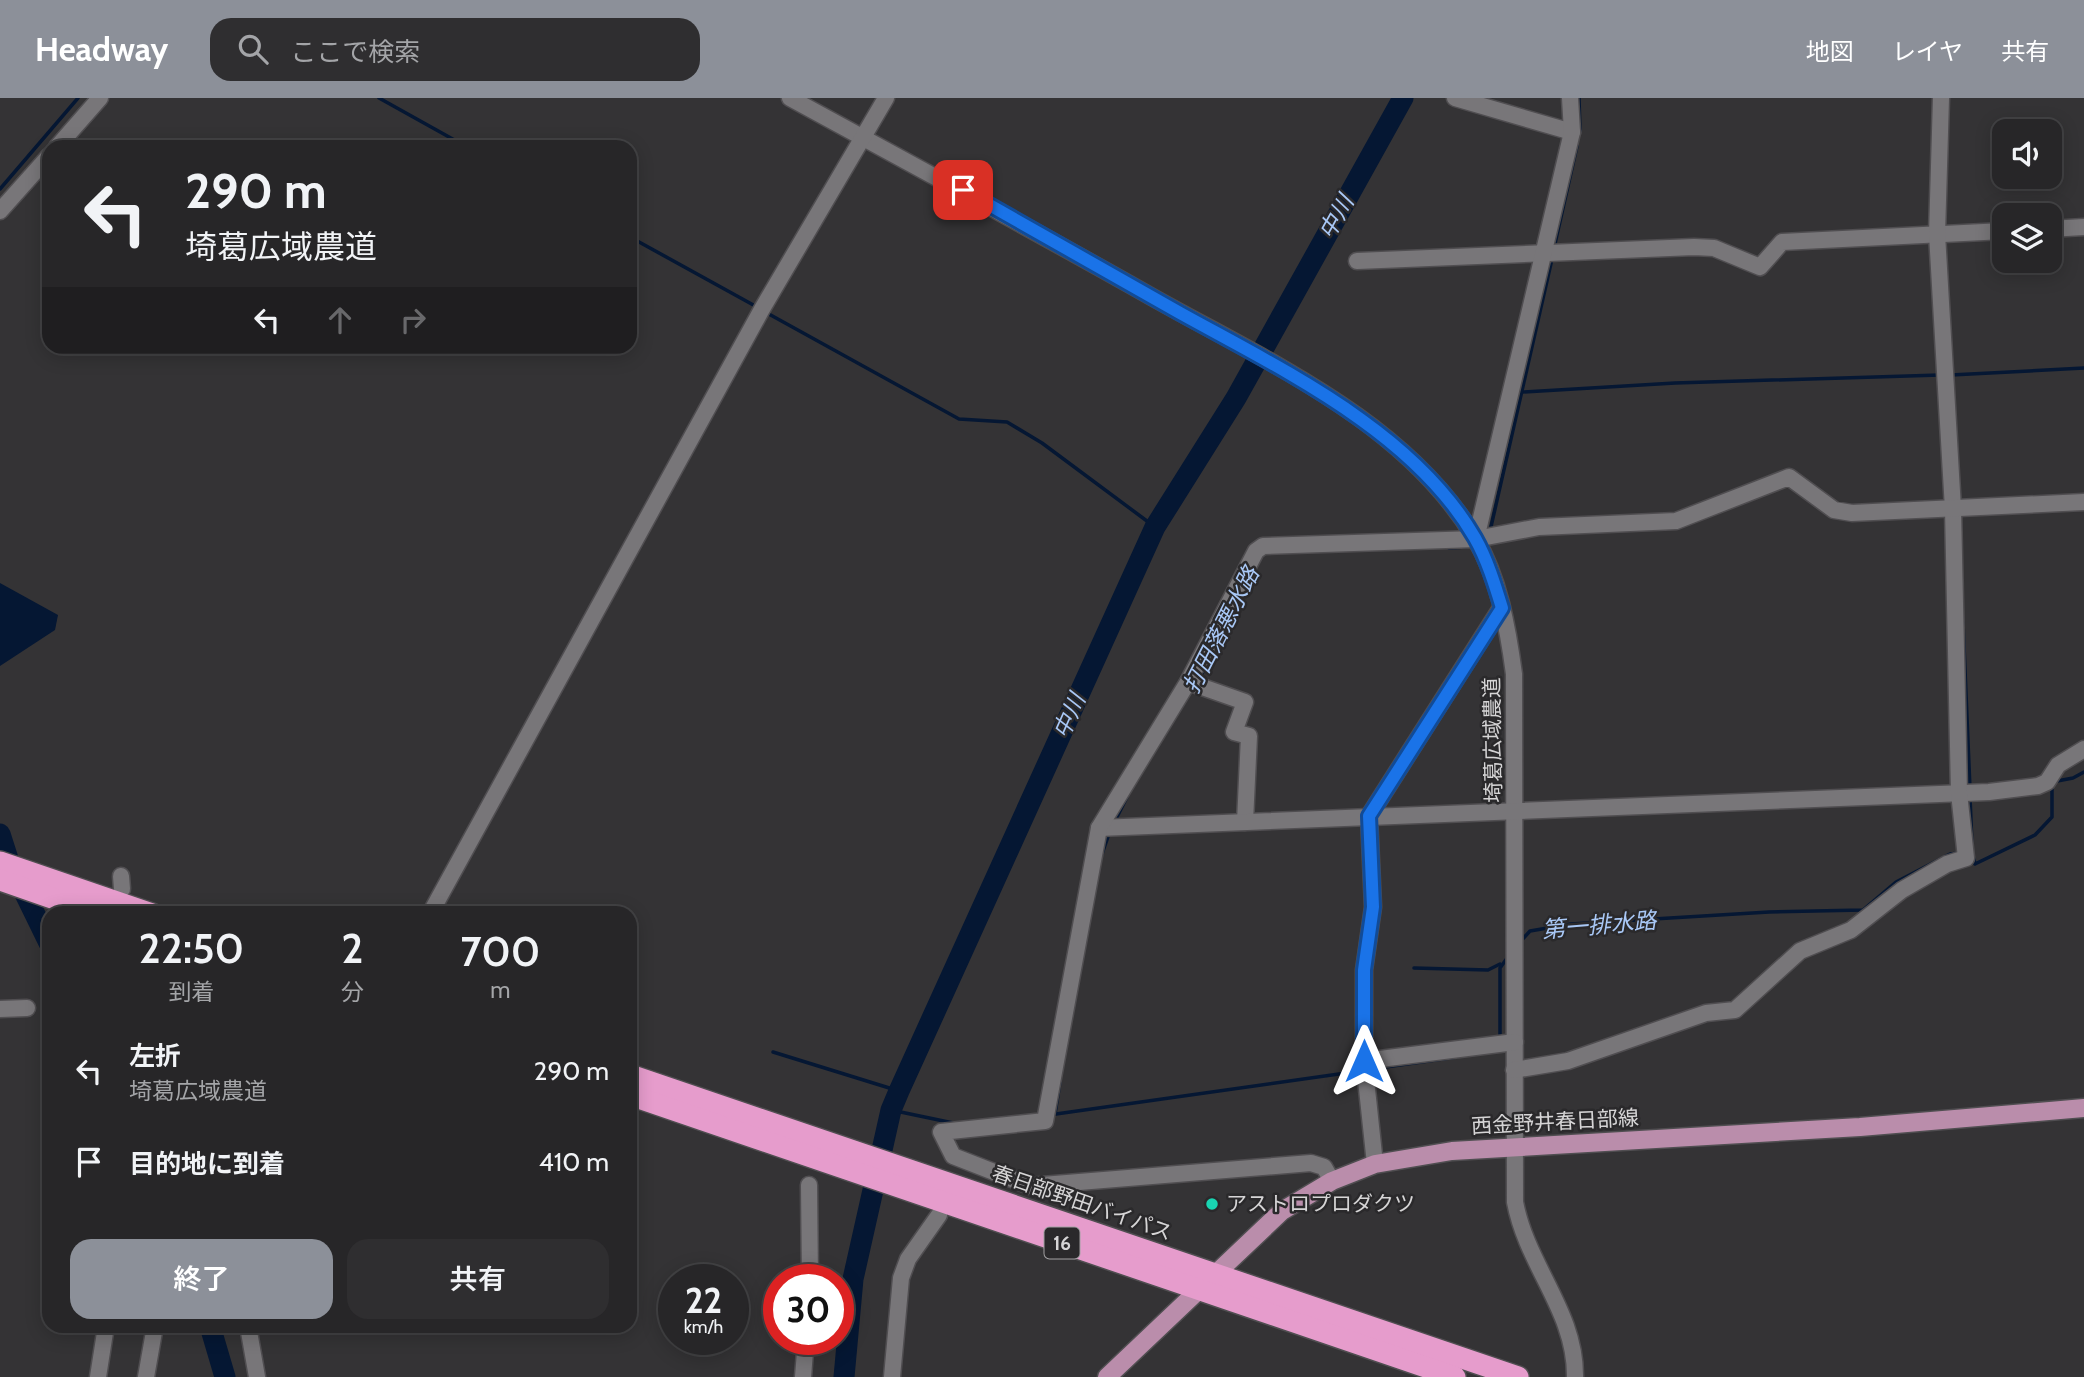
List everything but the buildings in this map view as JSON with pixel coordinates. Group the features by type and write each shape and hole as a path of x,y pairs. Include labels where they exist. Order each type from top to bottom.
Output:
{"highway":[{"path":"0,862 128,906"},
{"path":"0,880 76,906"},
{"name":"春日部野田バイパス","path":"637,1078 823,1151 930,1188 1198,1289 1455,1377"},
{"name":"春日部野田バイパス","path":"637,1097 823,1151"},
{"name":"春日部野田バイパス","path":"930,1188 1213,1274 1518,1377"}],"main road":[{"name":"西金野井春日部線","path":"1107,1377 1282,1211 1332,1181 1375,1164 1426,1153 1860,1127 2084,1108"}],"street":[{"path":"63,140 100,98"},
{"name":"埼葛広域農道","path":"790,98 963,190 1291,376 1363,421 1401,451 1444,496 1476,539 1502,608 1514,674 1516,811 1513,1148 1519,1221 1534,1262 1564,1314 1572,1343 1575,1377"},
{"path":"434,906 759,314 865,139 886,98"},
{"path":"1455,98 1572,132"},
{"path":"1476,539 1572,132 1570,98"},
{"path":"1514,1070 1568,1061 1706,1013 1735,1010 1800,951 1851,929 1902,890 1947,864 1966,858 1959,793 1953,509 1937,234 1941,98"},
{"path":"0,211 42,164"},
{"path":"2062,228 2084,227"},
{"path":"1357,261 1694,247 1714,248 1760,267 1782,242 1992,232"},
{"path":"1332,1181 1324,1167 1311,1163 1030,1186 953,1156 942,1132 1045,1121 1099,828 1188,682 1256,551 1264,546 1476,539 1539,527 1676,521 1789,477 1834,510 1843,512 2084,502"},
{"path":"1375,1164 1364,1061 1364,970 1373,907 1369,816 1502,608"},
{"path":"1188,682 1245,702 1234,732 1249,736 1245,822"},
{"path":"1099,828 1959,793 2038,786 2047,782 2058,765 2084,748"},
{"path":"0,1009 27,1008"},
{"path":"1364,1061 1515,1042"},
{"path":"809,1185 810,1264"},
{"path":"892,1377 901,1278 908,1259 939,1215"},
{"path":"98,1377 105,1333"},
{"path":"146,1377 154,1333"},
{"path":"249,1333 257,1377"},
{"path":"803,1377 805,1355"}],"water":[{"path":"0,583 58,615 55,630 0,666"}],"waterway":[{"path":"0,189 78,98"},
{"path":"379,98 454,140"},
{"name":"中川","path":"844,1377 853,1279 891,1110 899,1091 1155,527 1236,398 1403,98"},
{"name":"打田落悪水路","path":"1579,98 1580,131"},
{"name":"打田落悪水路","path":"1554,248 1577,146"},
{"path":"637,241 757,307"},
{"name":"打田落悪水路","path":"1490,531 1552,259"},
{"path":"767,313 959,419 1007,422 1042,443 1155,527"},
{"path":"1951,375 2084,368"},
{"path":"1522,392 1675,383 1940,375"},
{"name":"打田落悪水路","path":"1449,548 1466,547"},
{"name":"打田落悪水路","path":"1199,680 1234,609"},
{"path":"1963,622 1970,789"},
{"name":"第一排水路","path":"1973,856 1975,864 2035,835 2052,817 2052,782 2073,778 2084,772"},
{"name":"打田落悪水路","path":"1115,821 1127,797"},
{"path":"1970,797 1972,845"},
{"name":"打田落悪水路","path":"1102,854 1110,831"},
{"path":"0,834 8,859 42,929"},
{"name":"第一排水路","path":"1519,943 1530,931 1571,924 1769,912 1863,910 1896,882 1950,854 1960,853"},
{"name":"第一排水路","path":"1500,1038 1500,968 1510,954"},
{"path":"1414,968 1488,970 1500,964"},
{"path":"773,1052 899,1091"},
{"name":"第一排水路","path":"1371,1069 1457,1057"},
{"name":"第一排水路","path":"1056,1114 1360,1071"},
{"name":"打田落悪水路","path":"1055,1114 1060,1082"},
{"name":"打田落悪水路","path":"891,1110 958,1124"},
{"path":"212,1333 225,1377"}],"place":[{"name":"アストロプロダクツ","path":"1212,1204"}],"route":[{"path":"963,190 1291,376 1363,421 1401,451 1444,496 1476,539 1502,608 1369,816 1373,907 1364,970 1364,1061"}]}
